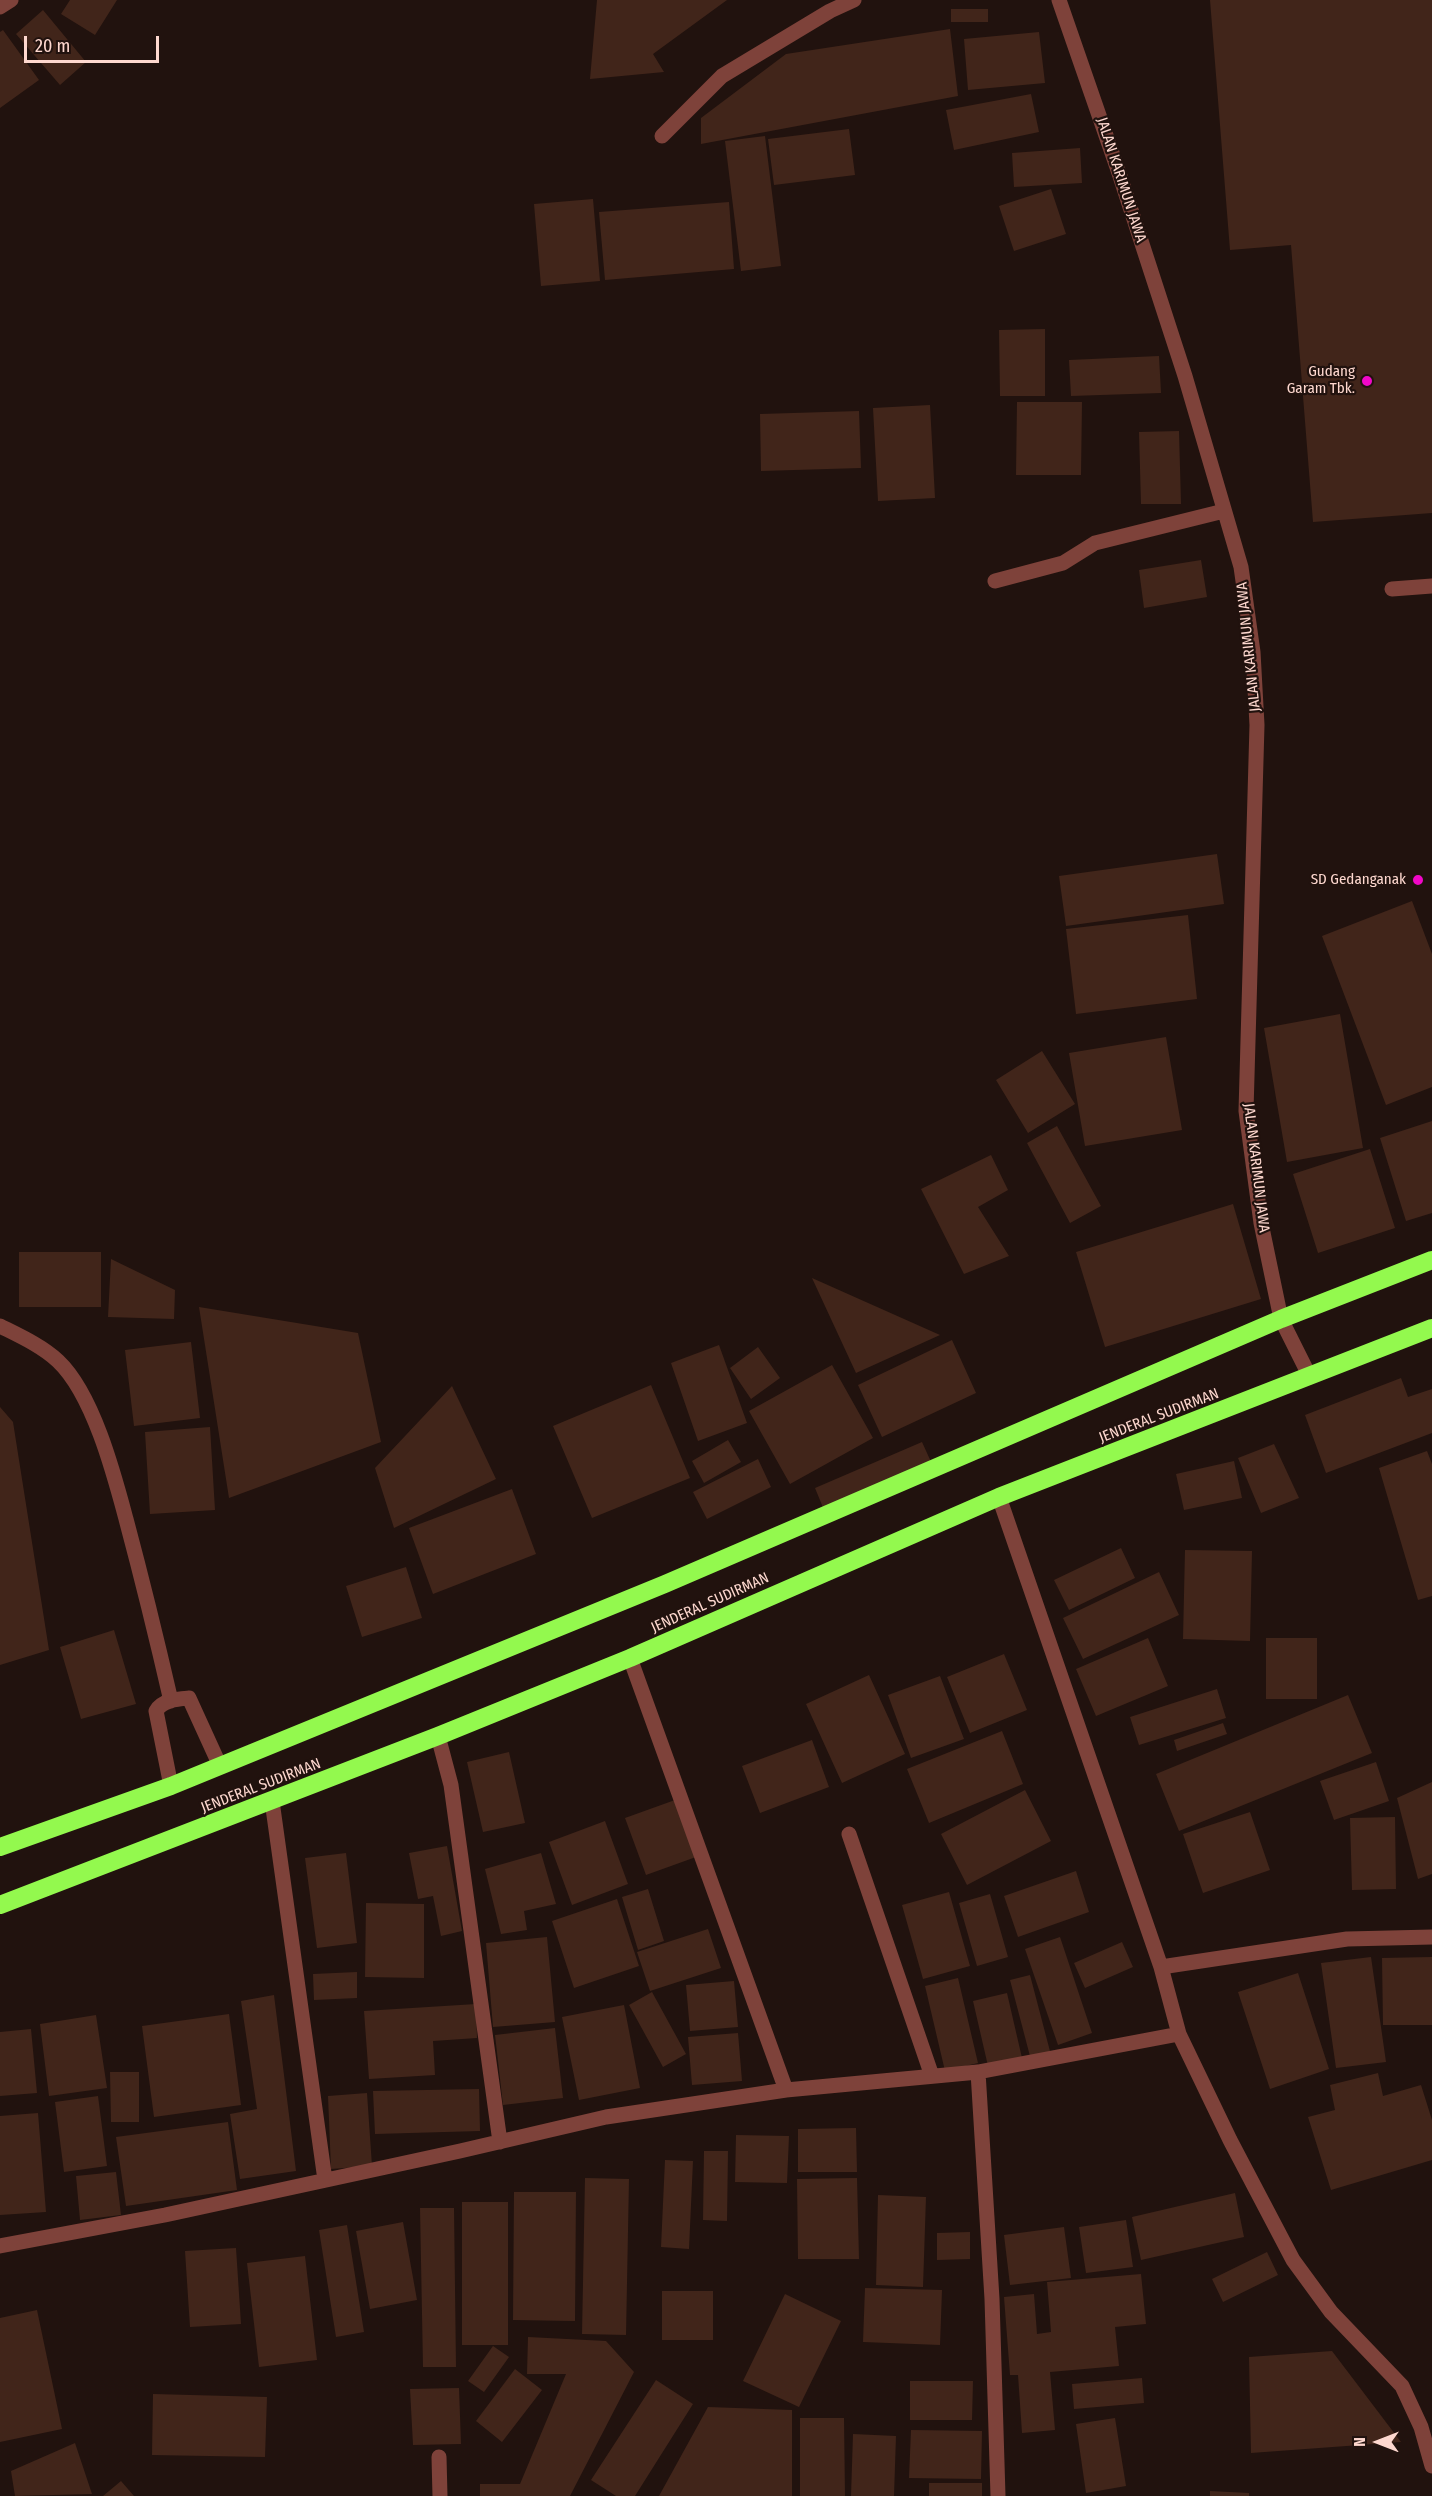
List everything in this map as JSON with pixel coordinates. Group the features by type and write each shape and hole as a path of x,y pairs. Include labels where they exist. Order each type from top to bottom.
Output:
{"highway":[{"path":"0,1847 171,1786 665,1584 1281,1319 1432,1260"},
{"name":"JENDERAL SUDIRMAN","path":"0,1905 438,1736 630,1658 999,1497 1432,1328"}],"street":[{"path":"0,8 11,0"},
{"path":"662,136 722,76 830,11 854,0"},
{"name":"JALAN KARIMUN JAWA","path":"1059,0 1185,376 1241,567 1253,652 1257,725 1246,1111 1261,1223 1281,1319 1310,1377"},
{"path":"995,581 1063,563 1095,543 1224,511"},
{"path":"1392,589 1432,586"},
{"path":"0,1326 29,1341 59,1362 80,1391 98,1427 117,1486 142,1579 171,1701"},
{"path":"999,1497 1161,1967 1179,2034 1230,2140 1293,2260 1331,2312 1402,2386 1421,2427 1432,2466"},
{"path":"630,1658 786,2090"},
{"path":"171,1786 156,1710 159,1706 171,1701 189,1698 220,1766"},
{"path":"438,1736 451,1785 500,2142"},
{"path":"272,1801 325,2181"},
{"path":"849,1834 932,2076"},
{"path":"1161,1967 1347,1939 1432,1937"},
{"path":"0,2246 165,2215 325,2181 606,2117 786,2090 978,2072 1179,2034"},
{"path":"978,2072 992,2299 998,2496"},
{"path":"439,2457 440,2496"}],"building":[{"path":"70,0 117,0 95,35 61,14"},
{"path":"597,0 727,0 653,54 664,72 590,79"},
{"name":"Gudang Garam Tbk.","path":"1210,0 1432,0 1432,513 1313,522 1291,245 1230,250"},
{"path":"951,9 988,9 988,22 951,22"},
{"path":"43,10 86,62 60,85 16,34"},
{"path":"950,29 958,96 701,144 701,118 786,54"},
{"path":"3,30 39,80 0,108 0,32"},
{"path":"1039,32 1045,83 968,90 964,39"},
{"path":"1031,94 1039,132 954,150 946,110"},
{"path":"849,129 855,175 774,185 768,139"},
{"path":"765,136 781,266 741,271 725,141"},
{"path":"1080,148 1082,183 1014,187 1012,153"},
{"path":"1051,189 1066,234 1014,251 999,206"},
{"path":"593,199 600,281 541,286 534,204"},
{"path":"729,202 734,269 605,280 599,212"},
{"path":"1045,329 1045,396 1000,396 999,330"},
{"path":"1159,356 1161,393 1071,396 1069,360"},
{"path":"1017,402 1082,402 1081,475 1016,475"},
{"path":"930,405 935,498 878,501 873,408"},
{"path":"859,411 861,468 761,471 760,414"},
{"path":"1179,431 1181,504 1141,504 1139,432"},
{"path":"1201,560 1207,597 1144,608 1139,570"},
{"path":"1217,854 1224,904 1066,926 1059,876"},
{"path":"1412,901 1432,954 1432,1087 1386,1105 1322,936"},
{"path":"1188,915 1197,999 1076,1014 1066,929"},
{"path":"1340,1014 1363,1148 1287,1162 1264,1028"},
{"path":"1166,1037 1182,1130 1085,1146 1069,1053"},
{"path":"1042,1051 1075,1104 1028,1133 996,1080"},
{"path":"1432,1121 1432,1213 1406,1221 1380,1138"},
{"path":"1057,1126 1101,1206 1070,1223 1027,1143"},
{"path":"1370,1149 1395,1228 1318,1253 1293,1174"},
{"path":"991,1155 1008,1190 978,1207 1009,1256 964,1274 921,1189"},
{"path":"1233,1204 1261,1299 1105,1347 1076,1252"},
{"path":"19,1252 101,1252 101,1307 19,1307"},
{"path":"111,1259 175,1290 174,1319 108,1317"},
{"path":"812,1278 940,1335 856,1373"},
{"path":"199,1307 358,1333 381,1442 229,1498"},
{"path":"952,1340 976,1393 882,1437 858,1385"},
{"path":"191,1342 200,1418 134,1426 125,1350"},
{"path":"719,1345 747,1423 698,1441 671,1363"},
{"path":"758,1347 780,1378 751,1399 730,1368"},
{"path":"832,1365 873,1438 790,1484 749,1411"},
{"path":"1401,1378 1408,1397 1432,1389 1432,1433 1326,1473 1305,1415"},
{"path":"651,1385 690,1478 592,1518 553,1426"},
{"path":"452,1386 496,1479 394,1528 375,1468"},
{"path":"0,1407 13,1422 49,1650 0,1665"},
{"path":"210,1427 215,1510 150,1514 145,1432"},
{"path":"728,1440 741,1462 704,1483 692,1461"},
{"path":"922,1442 932,1464 824,1510 815,1488"},
{"path":"1274,1444 1299,1498 1261,1513 1238,1458"},
{"path":"1427,1451 1432,1464 1432,1596 1418,1600 1379,1468"},
{"path":"758,1459 771,1487 707,1519 693,1492"},
{"path":"1234,1461 1242,1498 1184,1510 1176,1474"},
{"path":"512,1489 536,1554 433,1594 409,1528"},
{"path":"1121,1548 1135,1578 1069,1610 1054,1580"},
{"path":"1185,1550 1252,1551 1250,1641 1183,1639"},
{"path":"406,1567 422,1618 362,1637 346,1586"},
{"path":"1159,1572 1179,1615 1083,1659 1063,1618"},
{"path":"114,1630 136,1704 81,1719 60,1647"},
{"path":"1148,1638 1168,1686 1096,1716 1076,1669"},
{"path":"1266,1638 1317,1638 1317,1699 1266,1699"},
{"path":"1004,1654 1027,1710 970,1733 947,1677"},
{"path":"869,1675 905,1754 842,1783 806,1704"},
{"path":"940,1676 964,1739 911,1758 888,1695"},
{"path":"1217,1689 1226,1718 1139,1745 1130,1717"},
{"path":"1348,1695 1372,1753 1179,1831 1156,1774"},
{"path":"1223,1723 1227,1734 1177,1751 1174,1740"},
{"path":"1002,1731 1023,1784 929,1823 907,1769"},
{"path":"812,1740 829,1787 760,1813 742,1766"},
{"path":"509,1752 525,1823 483,1832 467,1762"},
{"path":"1376,1762 1389,1801 1334,1820 1320,1781"},
{"path":"1432,1782 1432,1874 1418,1879 1397,1798"},
{"path":"1025,1790 1051,1841 967,1885 941,1834"},
{"path":"675,1800 696,1857 646,1875 625,1818"},
{"path":"1250,1812 1270,1870 1203,1893 1183,1834"},
{"path":"1395,1817 1396,1889 1352,1890 1350,1818"},
{"path":"605,1821 628,1884 572,1905 549,1842"},
{"path":"447,1846 462,1931 441,1936 433,1896 418,1899 409,1853"},
{"path":"346,1853 357,1943 317,1948 305,1858"},
{"path":"541,1853 556,1904 524,1911 527,1930 501,1934 485,1869"},
{"path":"1076,1871 1089,1912 1018,1937 1004,1896"},
{"path":"648,1889 664,1941 638,1950 622,1897"},
{"path":"949,1892 970,1966 923,1979 902,1905"},
{"path":"990,1894 1008,1957 977,1966 959,1903"},
{"path":"617,1899 639,1966 574,1988 552,1921"},
{"path":"366,1903 424,1904 424,1978 365,1977"},
{"path":"708,1929 721,1968 650,1991 637,1952"},
{"path":"547,1937 555,2022 493,2027 486,1943"},
{"path":"1060,1937 1092,2033 1058,2045 1025,1949"},
{"path":"1122,1942 1133,1967 1085,1988 1074,1963"},
{"path":"1371,1957 1386,2062 1336,2068 1321,1963"},
{"path":"1432,1957 1432,2025 1383,2025 1382,1958"},
{"path":"357,1972 357,1998 314,2000 313,1974"},
{"path":"1298,1973 1329,2069 1270,2089 1238,1992"},
{"path":"1030,1975 1051,2055 1031,2060 1010,1980"},
{"path":"958,1978 978,2063 945,2071 925,1986"},
{"path":"734,1981 738,2027 690,2031 686,1985"},
{"path":"652,1992 686,2054 663,2067 629,2005"},
{"path":"1007,1993 1022,2058 988,2066 973,2001"},
{"path":"274,1995 296,2171 240,2179 230,2114 257,2109 241,2001"},
{"path":"476,2004 477,2038 433,2041 435,2075 369,2079 364,2011"},
{"path":"624,2005 640,2088 579,2100 562,2017"},
{"path":"229,2014 241,2105 154,2117 142,2026"},
{"path":"96,2015 107,2088 49,2096 40,2024"},
{"path":"555,2028 563,2098 503,2105 495,2035"},
{"path":"31,2029 37,2093 0,2096 0,2032"},
{"path":"738,2033 742,2081 692,2085 688,2037"},
{"path":"110,2072 139,2072 139,2122 111,2122"},
{"path":"1378,2073 1383,2096 1421,2085 1432,2120 1432,2160 1331,2190 1308,2117 1335,2110 1330,2085"},
{"path":"479,2089 480,2131 375,2134 373,2091"},
{"path":"367,2093 372,2166 331,2169 328,2096"},
{"path":"98,2096 107,2166 64,2172 55,2102"},
{"path":"38,2113 46,2212 0,2215 0,2116"},
{"path":"228,2122 237,2190 126,2206 116,2137"},
{"path":"856,2128 857,2172 798,2172 798,2129"},
{"path":"736,2135 789,2136 787,2183 735,2182"},
{"path":"704,2151 728,2151 727,2221 703,2220"},
{"path":"665,2160 693,2161 689,2249 661,2247"},
{"path":"116,2172 121,2215 80,2220 76,2176"},
{"path":"585,2178 629,2179 626,2335 582,2334"},
{"path":"857,2178 859,2259 798,2259 797,2179"},
{"path":"514,2192 576,2192 575,2321 513,2320"},
{"path":"1235,2193 1244,2237 1141,2260 1132,2217"},
{"path":"878,2195 926,2197 923,2287 876,2285"},
{"path":"462,2202 508,2202 508,2345 462,2345"},
{"path":"420,2208 454,2208 456,2367 423,2367"},
{"path":"1126,2220 1133,2267 1086,2273 1079,2227"},
{"path":"403,2222 417,2300 370,2309 356,2231"},
{"path":"347,2225 364,2332 336,2337 319,2230"},
{"path":"1064,2227 1071,2278 1010,2285 1004,2235"},
{"path":"970,2232 970,2259 937,2260 937,2233"},
{"path":"236,2248 241,2324 190,2327 185,2251"},
{"path":"1267,2252 1278,2275 1223,2302 1212,2279"},
{"path":"305,2256 317,2360 259,2367 247,2263"},
{"path":"1141,2274 1146,2324 1115,2327 1119,2366 1050,2372 1055,2430 1022,2433 1018,2375 1010,2375 1004,2297 1034,2294 1037,2334 1051,2332 1047,2282"},
{"path":"865,2288 942,2290 940,2345 863,2342"},
{"path":"662,2291 713,2291 713,2340 662,2340"},
{"path":"785,2294 841,2321 799,2407 743,2381"},
{"path":"37,2310 62,2429 0,2442 0,2318"},
{"path":"528,2337 606,2341 634,2372 570,2496 480,2496 480,2484 520,2484 566,2374 527,2374"},
{"path":"493,2346 509,2357 484,2392 468,2381"},
{"path":"1332,2351 1401,2442 1251,2453 1249,2357"},
{"path":"515,2369 542,2390 502,2442 476,2421"},
{"path":"1142,2378 1144,2403 1074,2409 1072,2384"},
{"path":"656,2380 693,2404 635,2496 616,2496 591,2480"},
{"path":"910,2381 973,2381 972,2420 910,2420"},
{"path":"459,2388 461,2444 413,2445 410,2389"},
{"path":"153,2394 267,2397 265,2457 152,2455"},
{"path":"708,2407 792,2410 792,2496 659,2496"},
{"path":"800,2418 844,2418 845,2496 800,2496"},
{"path":"1115,2418 1126,2486 1086,2493 1076,2424"},
{"path":"911,2430 982,2431 981,2479 909,2478"},
{"path":"853,2434 896,2436 894,2496 851,2496"},
{"path":"75,2443 92,2494 15,2496 11,2471"},
{"path":"121,2481 134,2496 103,2496"},
{"path":"929,2483 982,2483 982,2496 929,2496"},
{"path":"1210,2491 1249,2493 1249,2496 1210,2496"}],"place":[{"name":"Gudang Garam Tbk.","path":"1367,381"},
{"name":"SD Gedanganak","path":"1418,880"}]}
